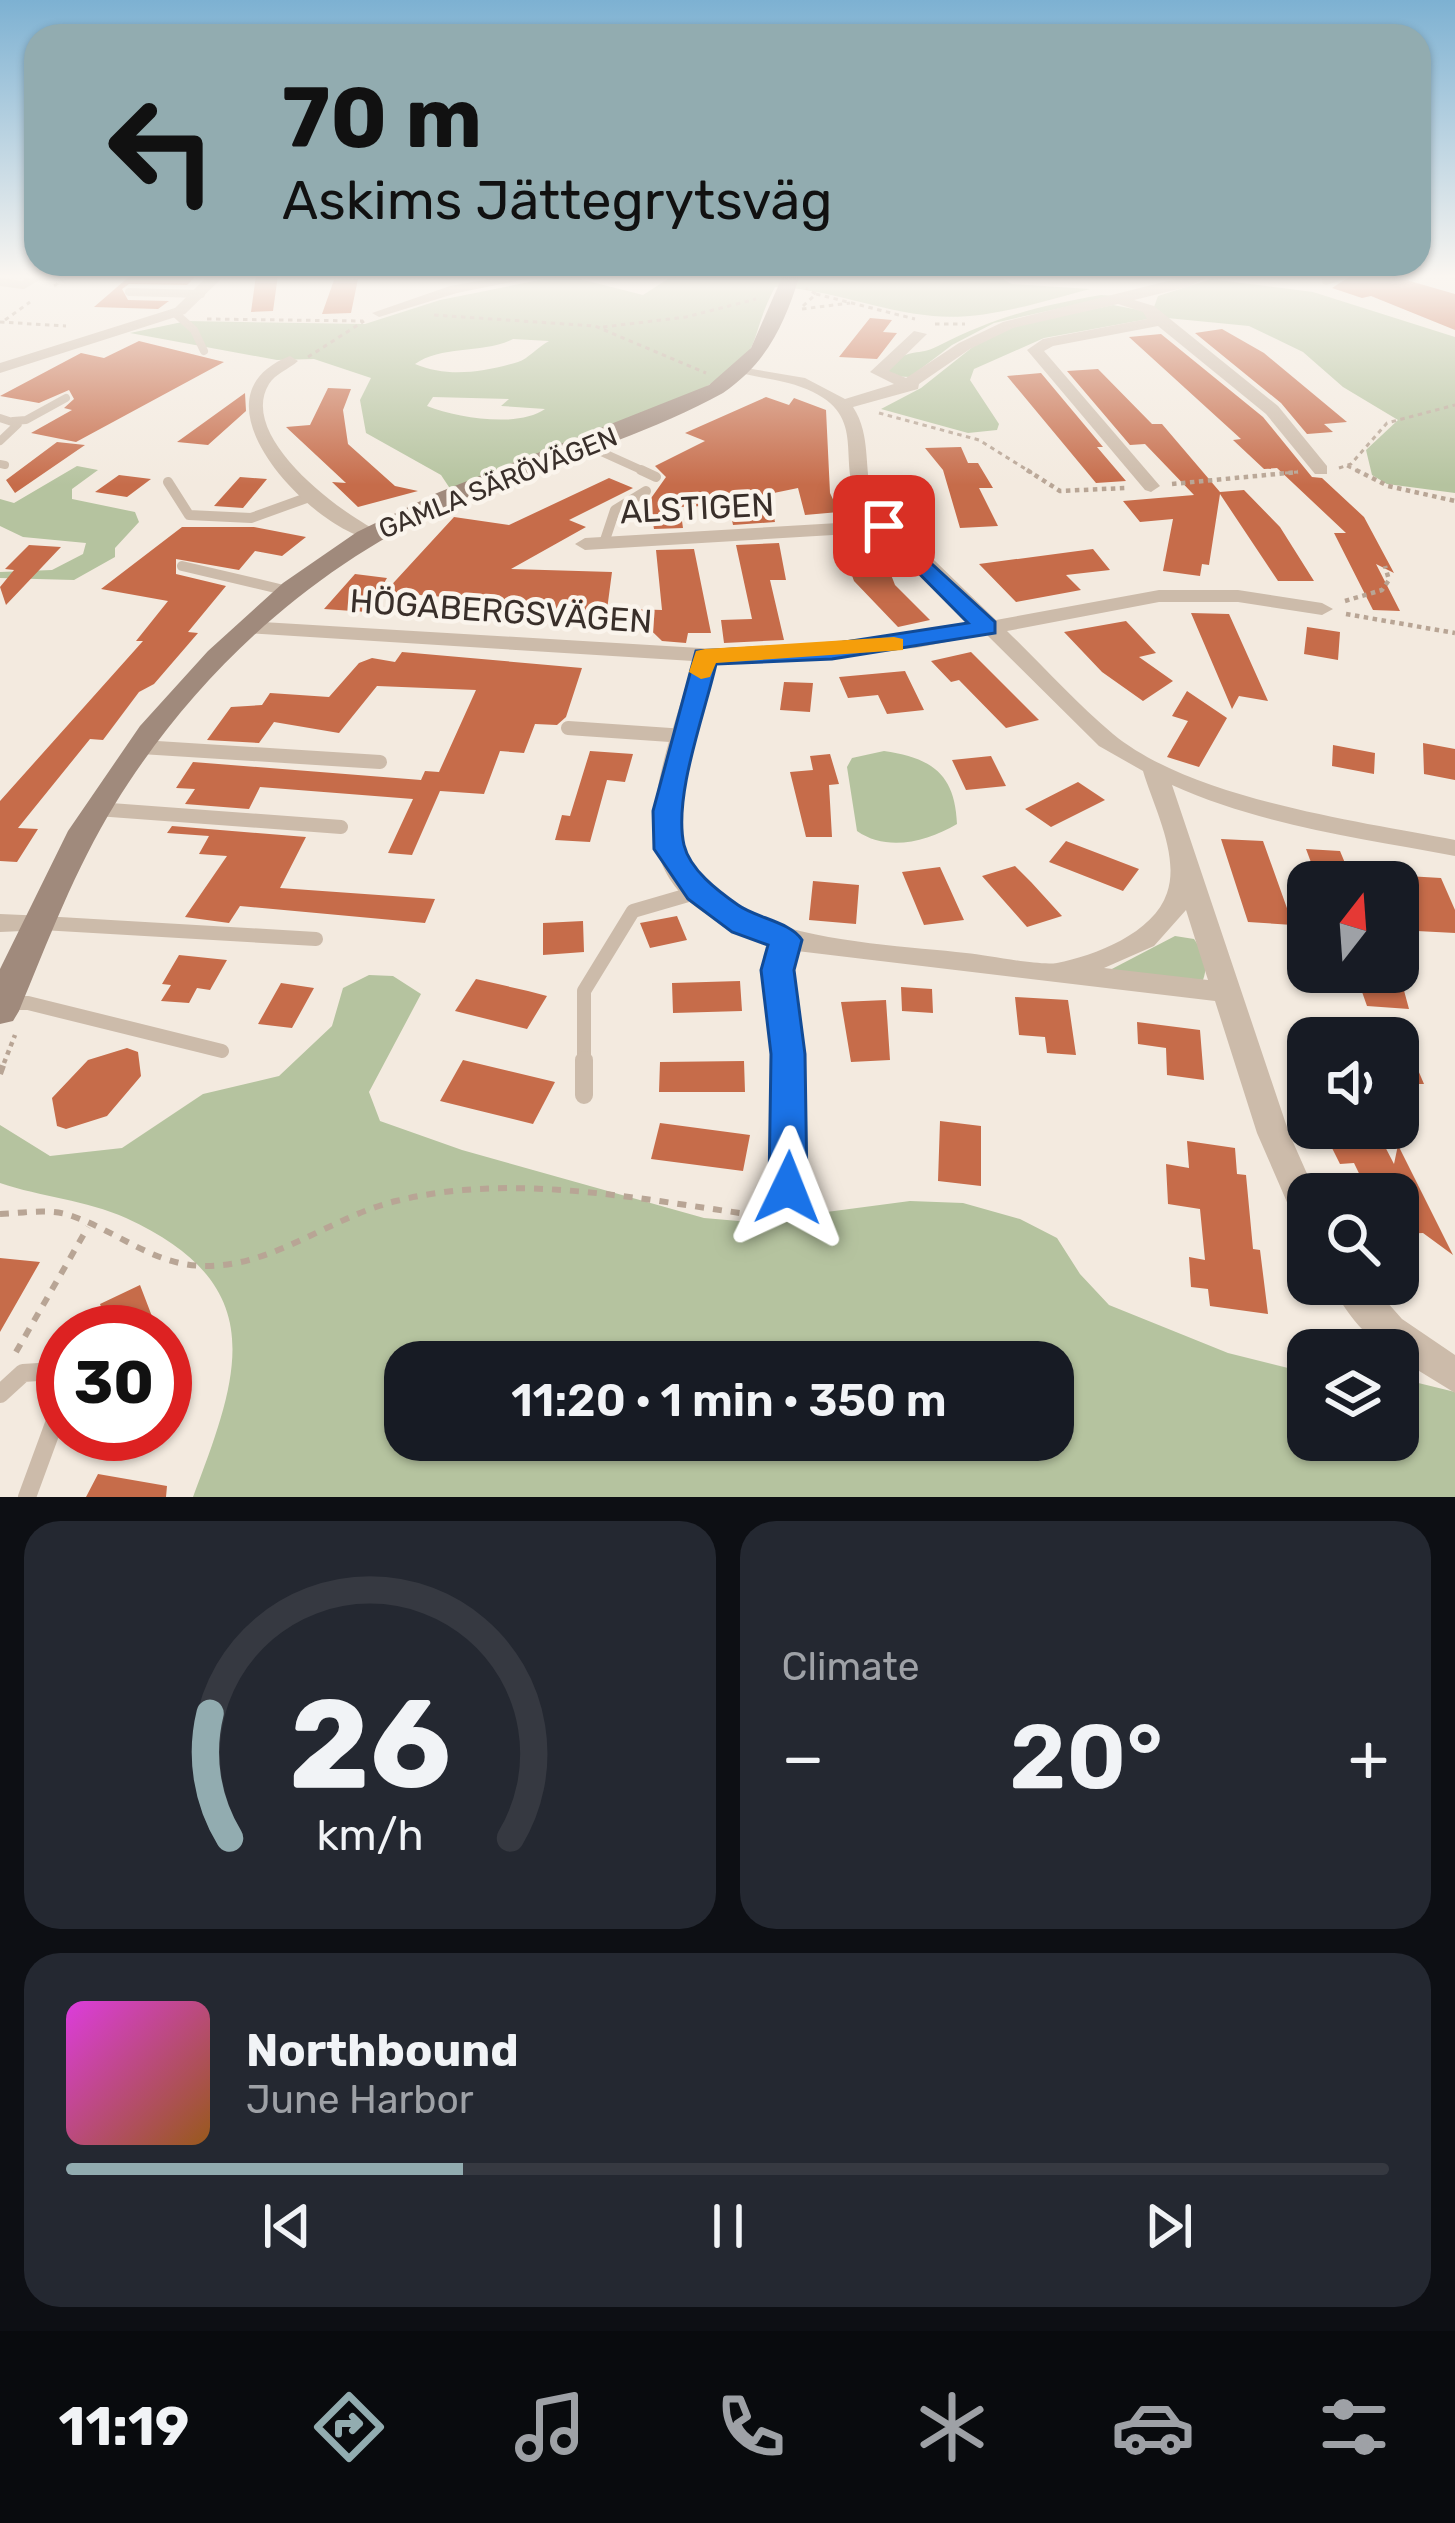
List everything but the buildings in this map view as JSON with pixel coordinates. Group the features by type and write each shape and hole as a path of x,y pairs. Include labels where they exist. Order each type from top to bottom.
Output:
{"street":[{"path":"0,368 74,345"},
{"path":"738,375 767,345"},
{"path":"906,345 878,372 912,386"},
{"path":"844,404 912,386 974,345"},
{"path":"1043,345 1035,350 1151,486"},
{"path":"1191,345 1273,410 1321,470"},
{"path":"290,361 276,366 260,388 257,418 266,444 311,496 371,535"},
{"path":"738,375 803,383 844,404 855,418 859,490 884,526 1082,722 1154,769 1262,808 1455,848"},
{"name":"GAMLA SÄRÖVÄGEN","path":"2,1007 36,923 96,809 141,747 246,627 288,591 371,535 586,446 738,375"},
{"name":"ALSTIGEN","path":"594,544 884,526"},
{"name":"HÖGABERGSVÄGEN","path":"246,627 705,656 832,652 1159,596 1238,596 1333,605"},
{"path":"705,656 665,830 677,864 699,892 743,924 786,940 866,955 1225,992"},
{"path":"1154,769 1225,992 1290,1173"},
{"path":"1041,970 1088,964 1151,934 1176,909 1185,869"},
{"path":"0,923 36,923"},
{"path":"786,940 777,970 788,1054 788,1188"},
{"path":"1367,1305 1389,1331 1455,1376"}],"lane":[{"path":"201,345 204,351"},
{"path":"0,418 26,420 66,398"},
{"path":"0,441 16,431 18,424 13,421"},
{"path":"586,446 656,477"},
{"path":"168,482 189,515 251,518 311,496"},
{"path":"594,544 614,508 646,491"},
{"path":"182,566 220,570 288,591"},
{"path":"568,728 685,736"},
{"path":"141,747 380,762"},
{"path":"96,809 341,826"},
{"path":"584,1095 584,991 633,911 699,892"},
{"path":"36,923 316,939"},
{"path":"2,1007 28,1003 222,1051"},
{"path":"0,1394 15,1377 36,1371"},
{"path":"27,1497 40,1461"}],"path":[{"path":"290,361 327,345"},
{"path":"651,345 738,375"},
{"path":"1347,466 1388,486 1455,501"},
{"path":"1333,605 1382,590 1389,580 1385,566"},
{"path":"1333,605 1455,633"},
{"path":"0,1214 54,1214 134,1251 178,1263 220,1265 261,1257 392,1202 468,1188 527,1188 740,1213 779,1202 788,1188"},
{"path":"15,1377 14,1354 88,1227"}],"green space":[{"path":"195,345 498,345 437,354 415,364 466,372 522,360 544,345 752,345 736,365 699,391 451,490 441,475 366,433 360,400 371,378 314,359 277,360","holes":["433,397 509,399 501,406 545,409 520,418 487,419 427,406"]},
{"path":"952,345 910,377 887,376 887,367 903,356"},
{"path":"1029,345 974,369 970,380 999,424 997,430 968,433 881,409 921,388 974,346"},
{"path":"1288,345 1455,345 1455,493 1387,484 1372,475 1366,450 1398,420 1343,387"},
{"path":"77,466 98,470 72,489 72,499 135,512 139,522 115,548 115,557 74,580 0,578 0,572 52,570 83,554 86,543 23,537 0,526 0,499 14,503"},
{"path":"884,751 915,758 937,771 951,792 957,824 933,836 894,843 857,831 847,767 852,758"},
{"path":"1175,936 1194,939 1205,963 1203,980 1108,971"},
{"path":"369,975 393,976 421,994 369,1092 380,1121 462,1150 704,1218 750,1222 910,1201 963,1203 1020,1219 1057,1238 1080,1274 1109,1305 1228,1353 1287,1368 1287,1461 1419,1461 1419,1383 1455,1392 1455,1497 193,1497 223,1411 231,1372 232,1336 224,1303 205,1272 173,1244 126,1218 0,1183 0,1125 50,1156 122,1148 203,1094 279,1076 332,1026 343,988"}],"slow traffic":[{"path":"701,672 705,656 808,654 894,644"}],"route":[{"path":"788,1188 788,1054 777,970 786,940 743,924 699,892 677,864 665,830 705,656 832,652 987,628 884,526"}]}
